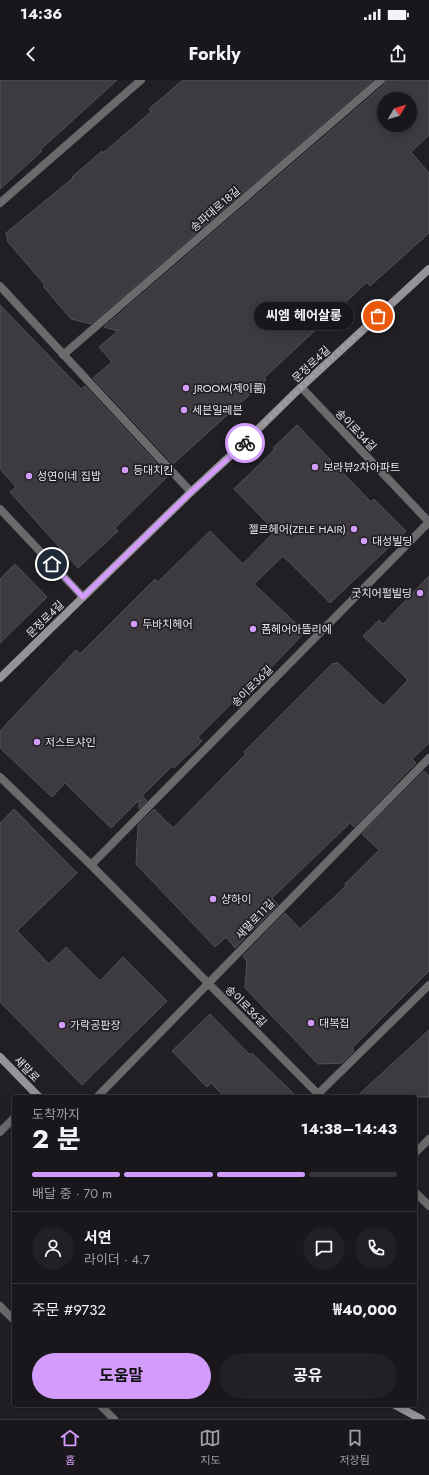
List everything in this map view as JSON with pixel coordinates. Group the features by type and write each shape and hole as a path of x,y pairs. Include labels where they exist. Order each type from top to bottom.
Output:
{"street":[{"path":"0,203 141,80"},
{"name":"송파대로18길","path":"63,354 381,80"},
{"name":"문정로4길","path":"0,678 301,387 429,269"},
{"path":"0,286 191,492"},
{"name":"송이로34길","path":"301,387 429,522"},
{"path":"0,509 83,597"},
{"name":"송이로36길","path":"91,865 429,522"},
{"name":"새말로11길","path":"99,1095 429,758"},
{"name":"송이로36길","path":"0,777 91,865 319,1095 429,985"},
{"name":"새말로","path":"0,1057 36,1095"},
{"path":"0,1132 12,1120"},
{"path":"417,1151 429,1139"},
{"path":"417,1194 429,1206"},
{"path":"0,1306 12,1318"},
{"path":"102,1407 114,1419"},
{"path":"399,1407 421,1419"}],"building":[{"path":"0,80 117,80 40,150 42,151 0,189"},
{"path":"183,80 373,80 91,324 71,319 43,286 45,285 8,242 6,233 73,178 72,177 102,151 103,153 151,112 149,109"},
{"path":"386,80 429,80 429,135 411,152 429,173 429,233 370,286 367,282 264,378 266,380 173,464 93,378 112,362 99,347 118,331 104,327 385,84"},
{"path":"0,305 81,389 85,386 165,472 163,473 167,477 115,528 118,531 78,568 10,492 16,487 0,469"},
{"path":"297,425 371,502 374,499 406,531 330,603 283,556 254,584 305,632 260,679 258,677 198,737 202,741 174,768 172,766 142,796 147,801 139,809 139,800 111,828 65,783 52,797 0,748 0,731 76,650 80,654 155,579 158,582 210,531 243,564 275,531 234,489"},
{"path":"15,564 47,597 0,643 0,579"},
{"path":"429,576 429,743 412,759 416,763 354,827 350,823 272,898 278,905 235,948 226,937 215,947 136,864 138,825 154,809 173,828 246,754 244,752 333,663 335,664 337,662 383,706 408,680 363,636 379,620 383,624"},
{"path":"424,771 429,776 429,971 352,1048 354,1051 342,1063 318,1064 245,988 247,961 243,956 285,913 300,929 346,886 345,884 379,850 362,834"},
{"path":"14,809 77,873 17,931 49,964 66,947 100,981 123,957 167,1001 82,1085 0,1002 0,823"},
{"path":"210,1014 250,1055 252,1053 295,1095 223,1095 211,1083 207,1087 172,1051"},
{"path":"429,1030 429,1097 417,1097 417,1095 358,1095"}],"way so far":[{"path":"245,443 301,387 378,316"}],"place":[{"name":"씨엠 헤어살롱","path":"378,316"},
{"name":"JROOM(제이룸)","path":"186,388"},
{"name":"세븐일레븐","path":"184,410"},
{"name":"보라뷰2차아파트","path":"315,467"},
{"name":"등대치킨","path":"125,470"},
{"name":"성연이네 집밥","path":"29,476"},
{"name":"젤르헤어(ZELE HAIR)","path":"354,529"},
{"name":"대성빌딩","path":"364,541"},
{"name":"굿치어펄빌딩","path":"420,593"},
{"name":"두바치헤어","path":"134,624"},
{"name":"폼헤어아뜰리에","path":"253,629"},
{"name":"저스트샤인","path":"37,742"},
{"name":"샹하이","path":"213,899"},
{"name":"대복집","path":"311,1023"},
{"name":"가락공판장","path":"62,1025"}],"route":[{"path":"52,564 83,597 191,492 245,443"}]}
